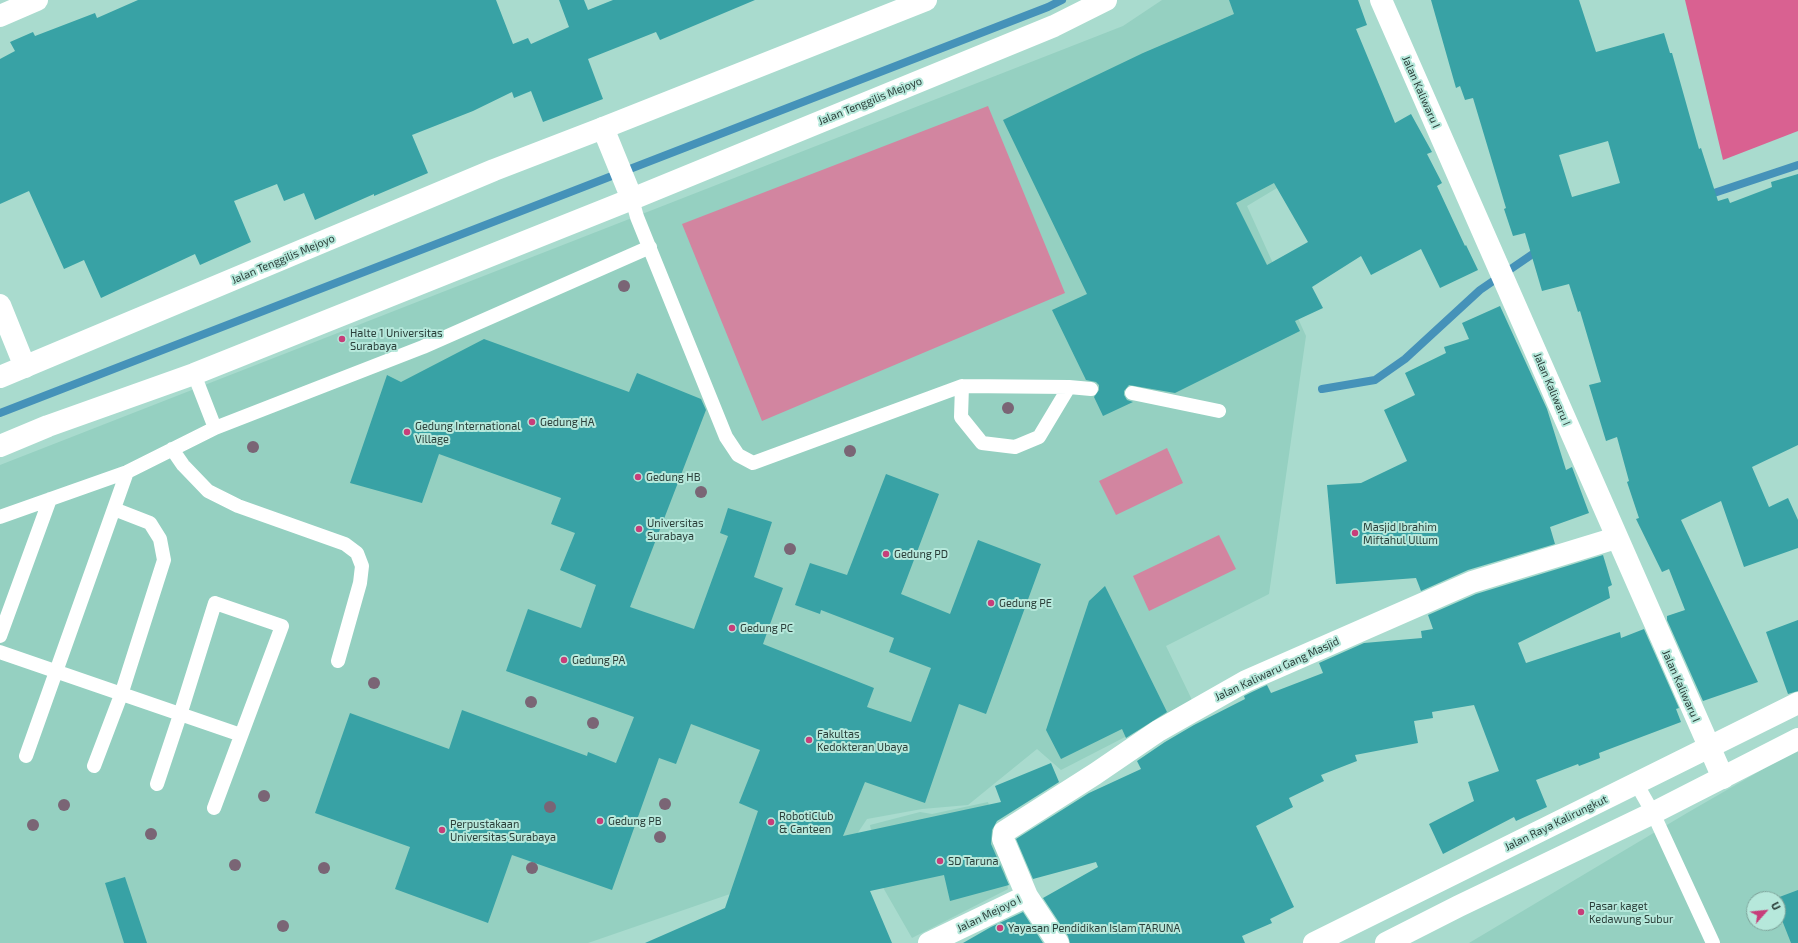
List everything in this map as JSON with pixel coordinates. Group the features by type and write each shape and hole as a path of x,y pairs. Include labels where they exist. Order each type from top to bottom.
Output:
{"street":[{"path":"0,16 37,0"},
{"name":"Jalan Tenggilis Mejoyo","path":"0,377 494,170 607,136 926,0"},
{"name":"Jalan Tenggilis Mejoyo","path":"0,446 48,426 194,374 629,191 1054,26 1106,0"},
{"name":"Jalan Kaliwaru I","path":"1381,0 1513,299 1616,538 1723,778"},
{"path":"607,136 629,191"},
{"path":"2,322 25,367"},
{"name":"Jalan Kaliwaru Gang Masjid","path":"1058,943 1027,896 1003,839 1004,832 1095,774 1158,731 1246,681 1472,582 1616,538"},
{"name":"Jalan Raya Kalirungkut","path":"1314,943 1798,704"},
{"path":"1386,943 1459,906 1653,813 1798,739"},
{"name":"Jalan Mejoyo I","path":"929,943 1027,896"}],"lane":[{"path":"629,191 637,217 726,437 738,455 753,463 962,386 1069,387 1091,389"},
{"path":"0,517 127,472 215,428 423,347 650,248"},
{"path":"194,374 215,428"},
{"path":"962,386 961,417 982,444 1015,447 1039,437 1069,387"},
{"path":"1132,393 1219,411"},
{"path":"172,449 183,465 208,491 238,506 344,544 357,553 362,566 360,584 338,661"},
{"path":"26,756 127,472"},
{"path":"0,636 50,499"},
{"path":"94,766 121,694 164,560 160,539 150,523 114,509"},
{"path":"157,784 215,603 282,626 214,808"},
{"path":"0,652 240,735"},
{"path":"1636,783 1653,813 1713,943"}],"shaded area":[{"name":"Universitas Surabaya","path":"1162,0 1289,0 1307,170 1247,206 1306,336 1269,594 1166,646 1193,702 1061,770 1037,749 968,805 922,809 867,819 843,855 588,943 0,943 0,465 1123,26"},
{"path":"1685,0 1798,0 1798,131 1723,160"},
{"path":"988,106 1065,293 762,421 682,224"},
{"path":"1167,448 1183,483 1116,515 1099,481"},
{"path":"1219,535 1236,569 1149,611 1133,576"},
{"path":"1798,749 1798,943 1469,943 1687,813"},
{"name":"SD Taruna","path":"988,802 998,837 1008,889 912,938 881,884 870,825 920,812 932,814"}],"building":[{"path":"138,0 496,0 513,44 528,38 531,44 569,27 559,0 584,0 588,10 613,0 755,0 660,40 656,32 588,59 603,99 543,122 531,91 514,98 512,92 473,111 412,135 428,173 374,196 374,194 315,220 304,193 284,201 277,184 234,201 251,242 200,265 195,254 101,298 84,260 64,269 29,191 0,204 0,59 15,51 10,42 33,32 35,36 95,13 97,18"},
{"path":"1229,0 1358,0 1367,25 1356,29 1395,123 1411,114 1432,152 1427,154 1442,183 1437,186 1478,270 1440,288 1421,249 1371,275 1361,256 1312,287 1323,308 1295,321 1300,331 1175,393 1129,385 1124,391 1124,395 1127,400 1133,402 1103,416 1094,397 1099,390 1099,385 1096,382 1086,380 1052,310 1087,294 1003,120 1143,53 1234,14","holes":["1274,183 1308,242 1267,265 1236,203"]},
{"path":"1431,0 1579,0 1596,52 1664,33 1670,53 1672,53 1699,149 1701,148 1718,201 1728,198 1730,203 1772,187 1771,182 1798,174 1798,445 1752,467 1769,507 1788,498 1798,520 1798,548 1744,567 1721,501 1681,520 1758,682 1703,701 1667,620 1667,616 1685,610 1669,569 1662,572 1636,519 1639,518 1627,482 1629,481 1617,437 1606,441 1589,385 1601,382 1580,311 1578,312 1569,284 1542,291 1525,233 1513,236 1473,98 1465,100 1460,86 1456,88","holes":["1608,141 1620,183 1572,197 1559,155"]},
{"path":"1500,306 1547,409 1566,470 1572,467 1589,513 1550,527 1555,544 1468,570 1421,591 1416,578 1336,584 1327,485 1361,483 1407,461 1384,410 1415,395 1405,373 1446,353 1444,347 1469,339 1462,323"},
{"path":"484,339 629,392 637,373 701,399 706,410 630,607 694,629 728,536 720,533 728,508 772,522 754,577 783,588 763,644 874,688 867,707 911,722 931,668 889,652 894,638 821,610 820,614 795,605 810,563 847,575 886,474 939,494 901,594 950,614 978,540 1041,564 986,714 959,704 925,803 865,782 843,836 1001,802 995,786 1051,763 1059,782 997,821 992,830 991,844 1009,885 950,901 944,875 870,891 892,943 645,943 725,908 758,811 739,803 760,750 691,724 676,764 659,758 612,890 512,855 488,923 395,889 410,847 315,813 350,713 449,749 462,710 587,756 588,752 616,763 634,717 506,671 528,609 581,628 596,585 560,570 575,533 551,524 561,498 439,454 422,503 350,483 387,375 401,382"},
{"path":"1603,555 1612,585 1608,587 1610,598 1518,643 1526,663 1620,632 1621,638 1644,629 1679,708 1676,709 1681,722 1599,753 1600,758 1579,766 1578,764 1536,780 1547,807 1516,821 1514,817 1443,854 1429,824 1474,801 1468,782 1499,771 1474,705 1432,712 1433,718 1414,721 1418,743 1355,755 1357,761 1321,775 1324,781 1289,798 1293,807 1256,826 1294,907 1270,919 1272,923 1242,936 1245,943 1070,943 1068,936 1043,898 1098,867 1096,862 1033,879 1016,839 1089,793 1141,769 1137,761 1194,725 1245,699 1244,696 1252,692 1267,685 1271,693 1323,673 1319,663 1364,643 1422,638 1421,631 1433,629 1428,615 1476,594"},
{"path":"1105,586 1167,712 1126,738 1122,729 1061,759 1046,730 1089,601"},
{"path":"1798,620 1798,691 1788,694 1766,632"},
{"path":"125,877 147,943 124,943 105,883"},
{"path":"1798,890 1798,943 1791,943 1786,930 1786,894"},
{"path":"1023,912 1043,943 963,943 991,927"}],"waterway":[{"path":"0,413 1048,7 1062,0"},
{"path":"1705,196 1798,165"},
{"path":"1322,389 1375,380 1405,359 1480,290 1540,249"}],"place":[{"name":"Halte 1 Universitas Surabaya","path":"342,339"},
{"name":"Gedung HA","path":"532,422"},
{"name":"Gedung International Village","path":"407,432"},
{"name":"Gedung HB","path":"638,477"},
{"name":"Universitas Surabaya","path":"639,529"},
{"name":"Masjid Ibrahim Miftahul Ullum","path":"1355,533"},
{"name":"Gedung PD","path":"886,554"},
{"name":"Gedung PE","path":"991,603"},
{"name":"Gedung PC","path":"732,628"},
{"name":"Gedung PA","path":"564,660"},
{"name":"Fakultas Kedokteran Ubaya","path":"809,740"},
{"name":"Gedung PB","path":"600,821"},
{"name":"RobotiClub & Canteen","path":"771,822"},
{"name":"Perpustakaan Universitas Surabaya","path":"442,830"},
{"name":"SD Taruna","path":"940,861"},
{"name":"Pasar kaget Kedawung Subur","path":"1581,912"},
{"name":"Yayasan Pendidikan Islam TARUNA","path":"1000,928"}]}
